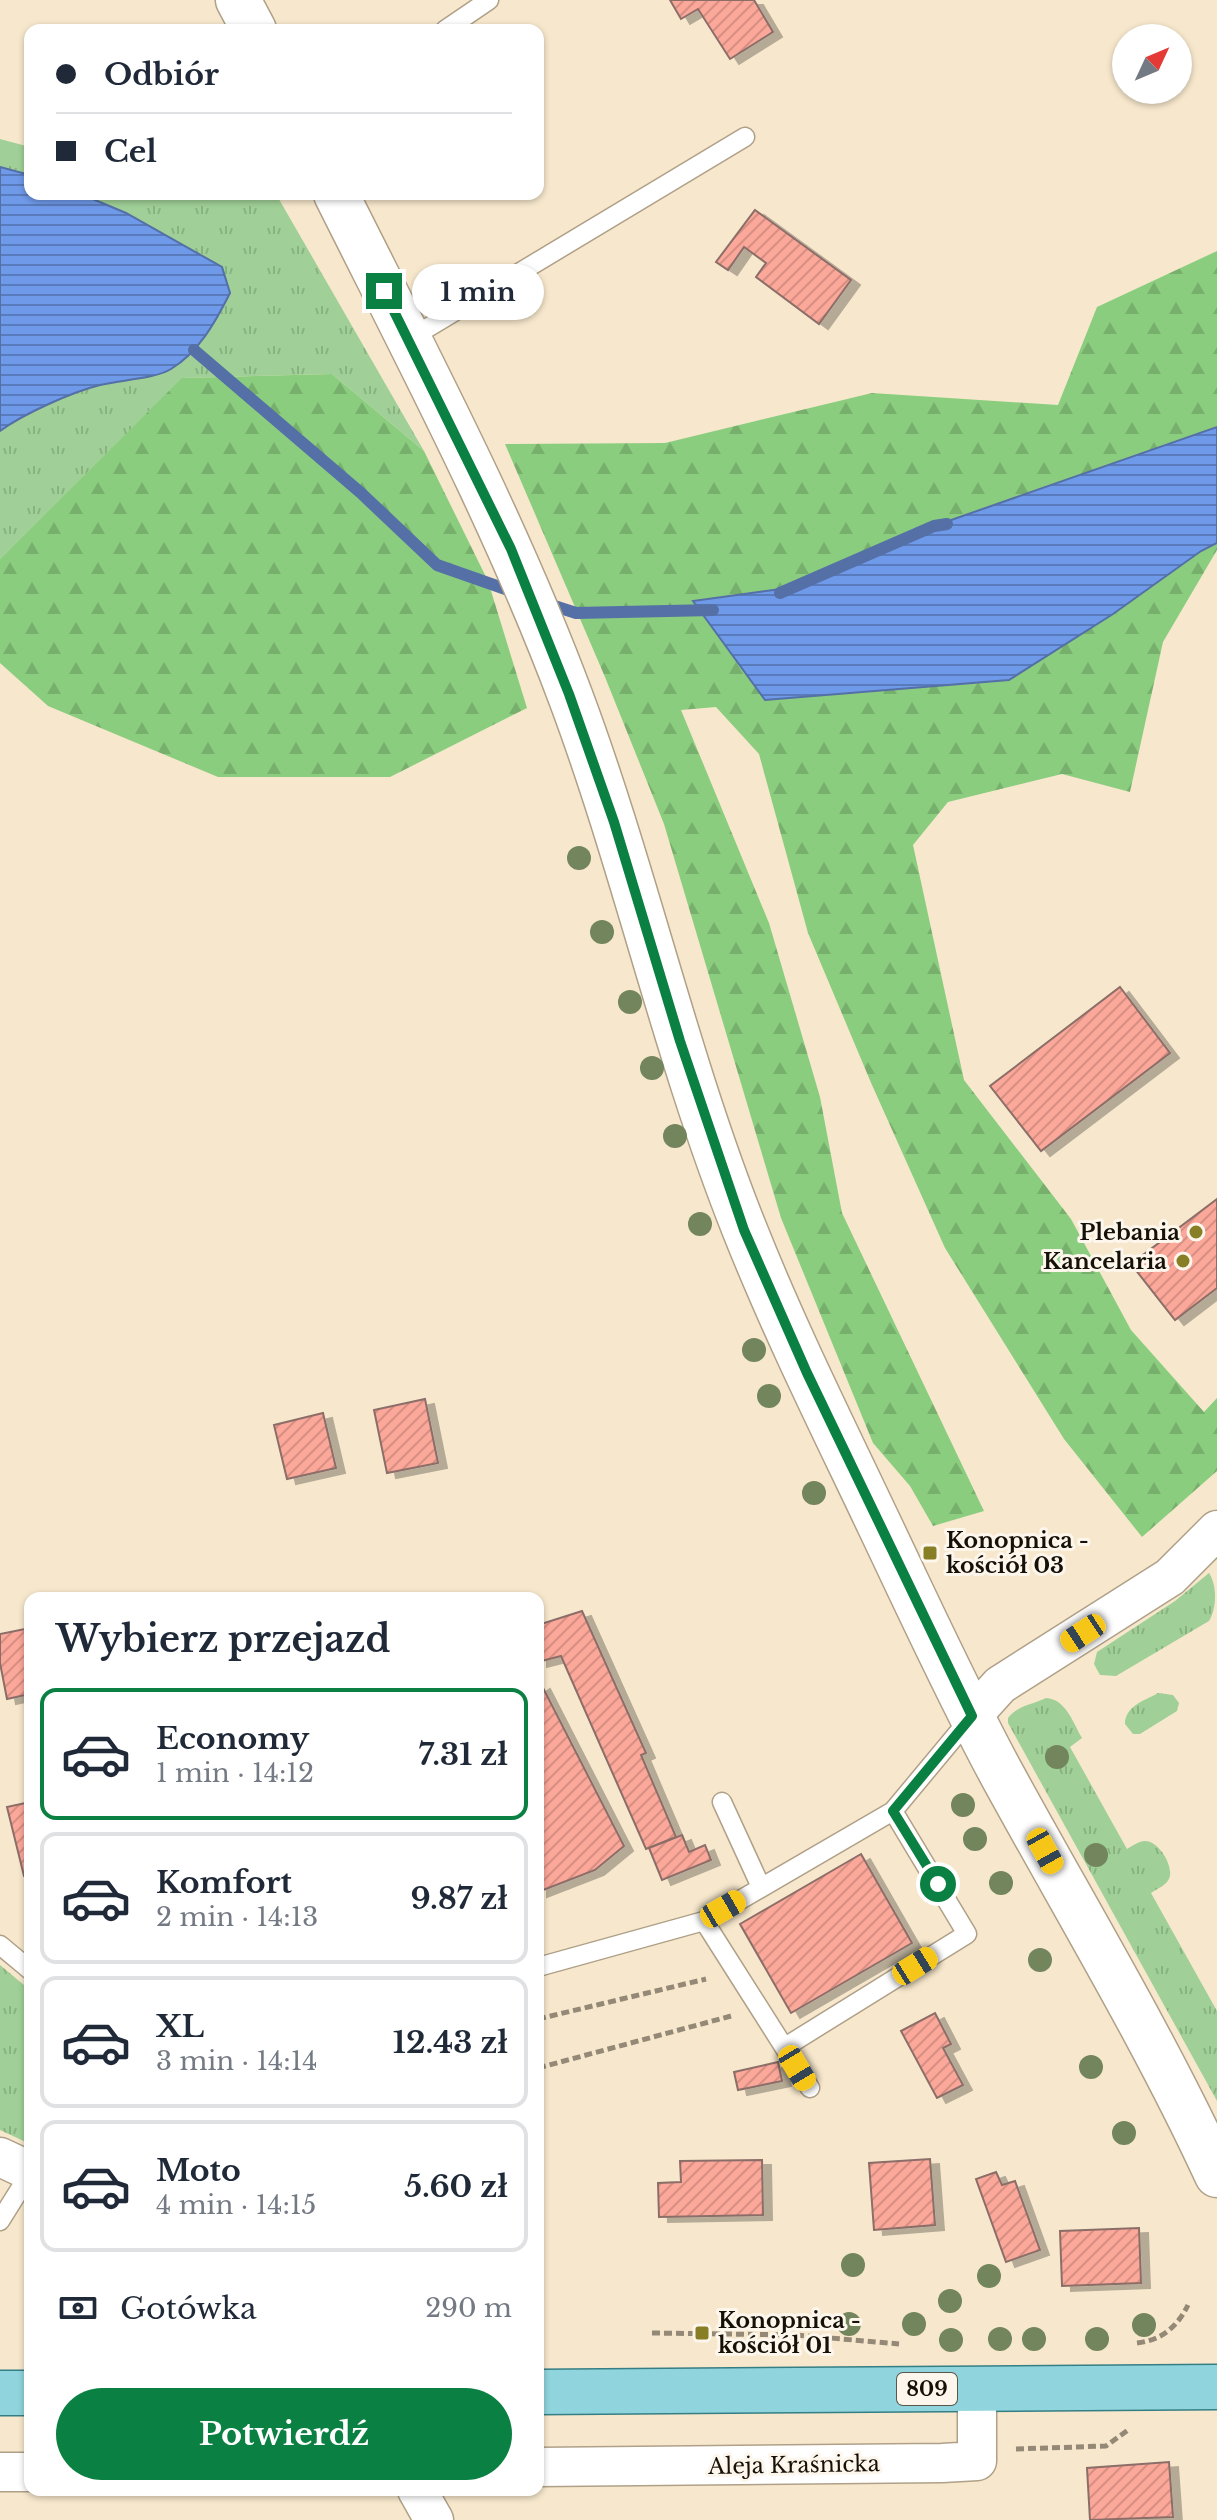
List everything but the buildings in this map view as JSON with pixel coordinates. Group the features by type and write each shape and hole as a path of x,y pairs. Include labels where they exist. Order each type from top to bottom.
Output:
{"main road":[{"name":"809","path":"544,2392 1217,2387"},
{"path":"0,2393 24,2393"}],"street":[{"path":"238,0 251,24"},
{"path":"339,200 521,571 614,822 680,1041 744,1230 807,1373 972,1716 1142,2026 1217,2175"},
{"path":"972,1716 1000,1685 1170,1577 1217,1530"},
{"path":"0,2157 24,2169"},
{"name":"Aleja Kraśnicka","path":"544,2467 977,2461 977,2388"},
{"path":"0,2472 24,2472"},
{"path":"420,2496 434,2520"}],"lane":[{"path":"454,24 489,0"},
{"path":"409,339 745,137"},
{"path":"544,1965 704,1921 893,1811 972,1716"},
{"path":"722,1802 761,1887"},
{"path":"785,2047 967,1934 893,1811"},
{"path":"704,1921 810,2088"},
{"path":"0,1945 24,1965"},
{"path":"0,2221 24,2182"}],"path":[{"path":"544,2018 703,1980 734,1968"},
{"path":"544,2066 760,2009"},
{"path":"1128,2343 1146,2342 1170,2331 1188,2305"},
{"path":"652,2333 796,2335 910,2345"},
{"path":"1003,2449 1106,2446 1130,2429"}],"green space":[{"path":"0,139 24,145 24,200 279,200 424,451 332,374 183,378 0,559"},
{"path":"1217,251 1217,550 1163,642 1130,792 1062,774 948,802 913,845 964,1080 1071,1219 1131,1330 1204,1412 1217,1398 1217,1471 1142,1537 1064,1439 945,1248 808,933 759,754 716,707 681,710 769,923 820,1097 842,1213 984,1511 933,1526 910,1486 873,1443 781,1218 664,824 505,444 665,443 872,393 1058,405 1097,307"},
{"path":"332,374 424,451 488,581 527,708 390,777 218,777 48,706 0,663 0,559 182,378"},
{"path":"1209,1573 1215,1597 1209,1621 1116,1676 1100,1675 1094,1664 1097,1652 1175,1601"},
{"path":"1158,1693 1173,1695 1179,1703 1177,1711 1140,1734 1133,1734 1125,1724 1128,1713"},
{"path":"1046,1698 1064,1707 1072,1719 1082,1738 1070,1747 1127,1849 1140,1842 1150,1842 1166,1859 1169,1879 1151,1893 1217,2011 1217,2101 1008,1723 1008,1718 1016,1710"},
{"path":"0,1965 24,1985 24,2141 0,2130"}],"water":[{"path":"0,167 24,173 24,200 95,200 126,213 222,267 230,293 213,325 181,362 164,372 76,393 34,411 0,431"},
{"path":"1217,427 1217,543 1009,680 765,700 693,601 803,586 934,526"}],"waterway":[{"path":"194,350 361,493 437,565 517,593"},
{"path":"780,593 934,526 947,524"},
{"path":"545,603 576,613 713,610"}],"place":[{"name":"Plebania","path":"1196,1232"},
{"name":"Kancelaria","path":"1183,1261"},
{"name":"Konopnica - kościół 03","path":"930,1553"},
{"name":"Konopnica - kościół 01","path":"702,2333"}],"route":[{"path":"384,291 511,549 569,694 614,822 680,1041 744,1230 807,1373 972,1716 893,1811 938,1884"}]}
